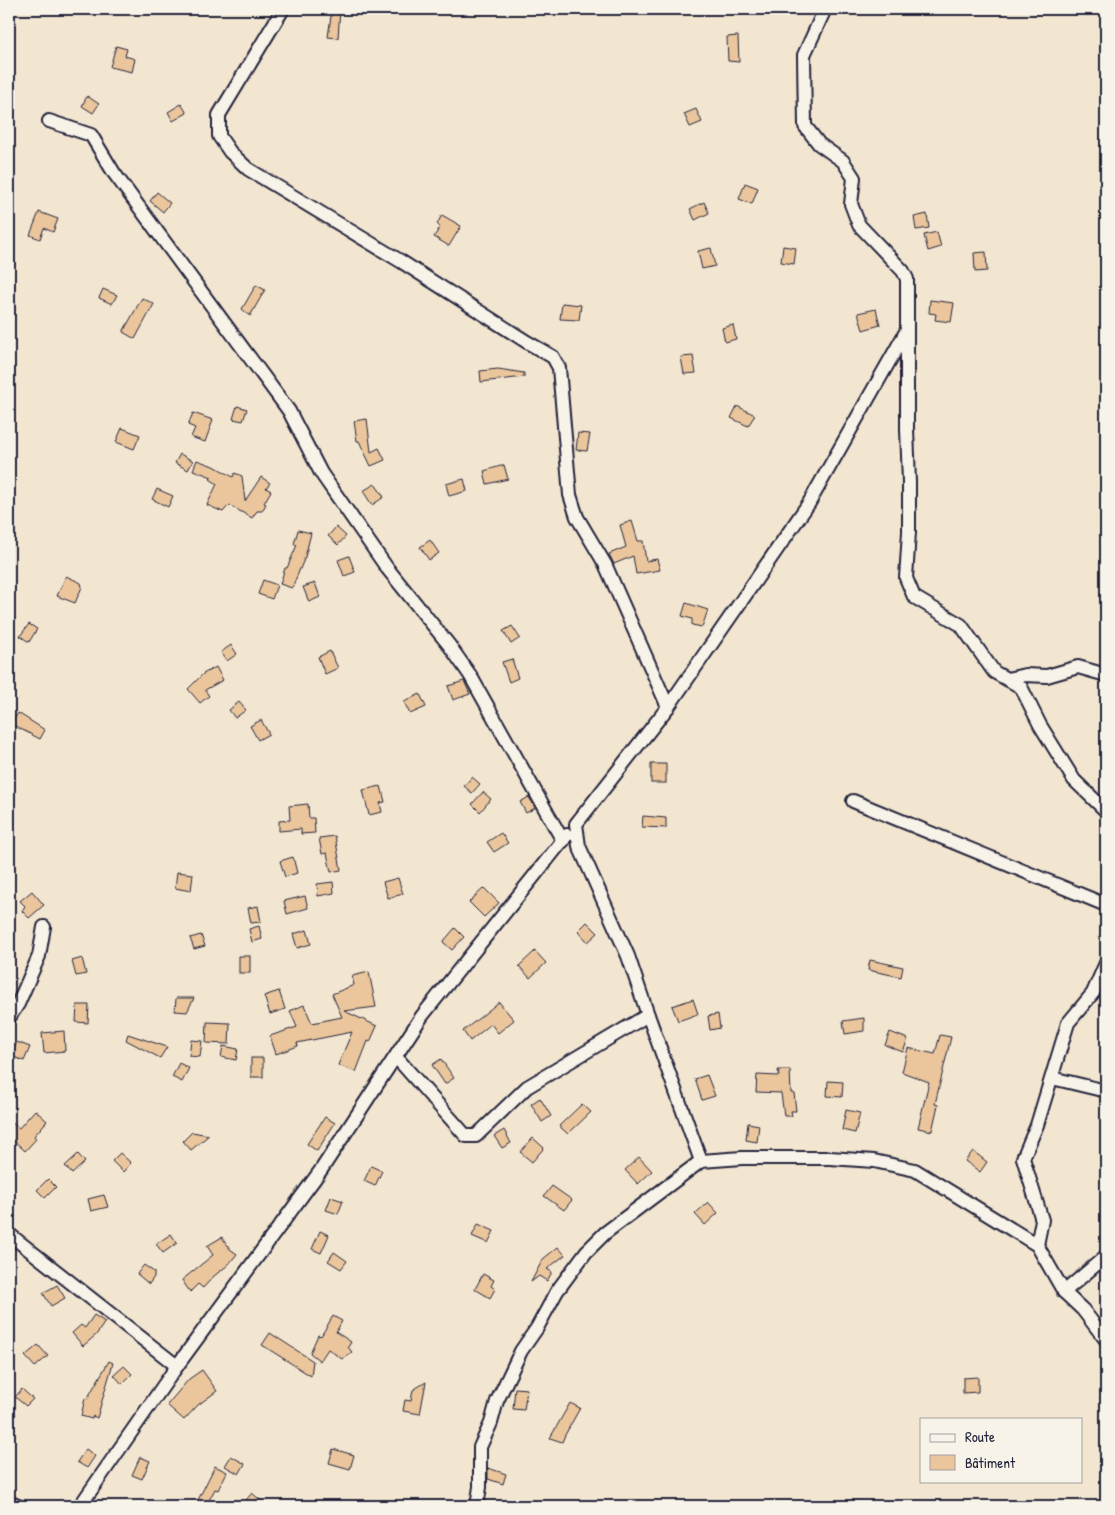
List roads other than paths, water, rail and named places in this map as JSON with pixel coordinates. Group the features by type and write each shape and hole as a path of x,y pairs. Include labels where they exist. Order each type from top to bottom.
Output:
{"street":[{"path":"283,9 219,115 219,136 230,152 248,169 402,262 553,357 559,368 570,495 577,517 605,564 668,707"},
{"path":"825,9 804,55 806,126 818,144 843,161 854,178 851,204 859,224 903,270 907,279 907,429 910,532 906,578 914,597 961,625 994,672 1021,687 1040,725 1074,780 1106,811"},
{"path":"49,121 91,135 114,173 289,411 321,472 387,568 449,645 470,675 563,841"},
{"path":"80,1506 178,1366 321,1170 422,1016 668,707 809,503 907,330"},
{"path":"1007,679 1024,675 1047,676 1078,668 1106,675"},
{"path":"853,802 1106,905"},
{"path":"576,824 579,846 628,956 700,1161"},
{"path":"9,1018 18,1004 39,956 44,927"},
{"path":"1037,1246 1042,1220 1022,1158 1037,1125 1068,1023 1093,993 1106,963"},
{"path":"396,1057 466,1136 476,1136 527,1087 648,1016"},
{"path":"1052,1078 1106,1091"},
{"path":"477,1506 480,1487 480,1447 491,1423 497,1401 521,1351 537,1328 557,1291 586,1252 604,1233 700,1161 742,1158 830,1158 874,1161 915,1170 1037,1246 1064,1292 1083,1310 1106,1340"},
{"path":"9,1234 178,1366"},
{"path":"1064,1292 1106,1256"},
{"path":"9,1502 18,1506"}]}
